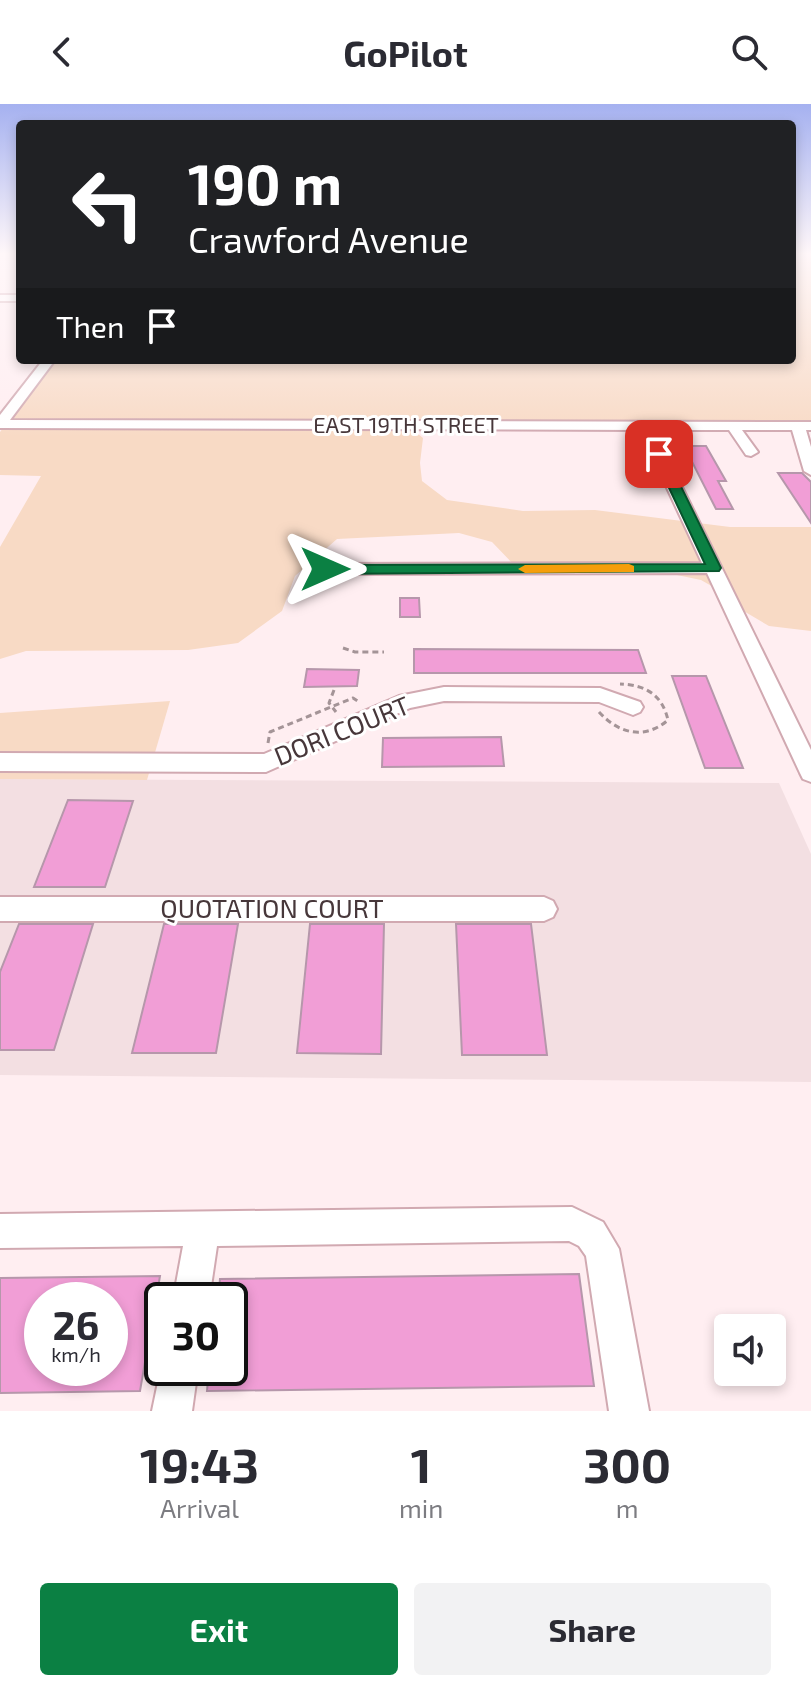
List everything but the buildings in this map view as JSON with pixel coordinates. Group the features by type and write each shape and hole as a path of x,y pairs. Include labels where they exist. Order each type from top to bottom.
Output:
{"street":[{"path":"0,424 46,364"},
{"name":"EAST 19TH STREET","path":"0,424 805,426"},
{"path":"645,425 811,773"},
{"path":"733,426 751,452"},
{"path":"805,426 811,471"},
{"path":"325,569 714,568"},
{"name":"DORI COURT","path":"0,762 266,763 406,701 444,694 600,695 633,707"},
{"name":"QUOTATION COURT","path":"0,909 544,909"},
{"path":"0,1231 572,1224 591,1234 602,1249 629,1411"},
{"path":"194,1282 203,1229"},
{"path":"172,1411 176,1386"}],"path":[{"path":"343,648 354,654 384,652"},
{"path":"334,690 329,703 338,715"}],"shaded area":[{"path":"796,315 811,315 811,428 411,428 423,438 420,463 422,481 447,500 523,511 595,510 730,527 811,527 811,631 769,626 735,606 722,592 701,580 648,569 513,564 492,542 459,533 337,539 295,576 282,611 238,643 188,650 26,651 0,659 0,547 41,476 0,475 0,432 51,364 796,364"},
{"path":"170,701 147,780 0,779 0,713"},
{"path":"0,779 779,783 811,854 811,1082 0,1075"}],"slow traffic":[{"path":"525,569 629,569"}],"route":[{"path":"325,569 714,568 659,454"}]}
